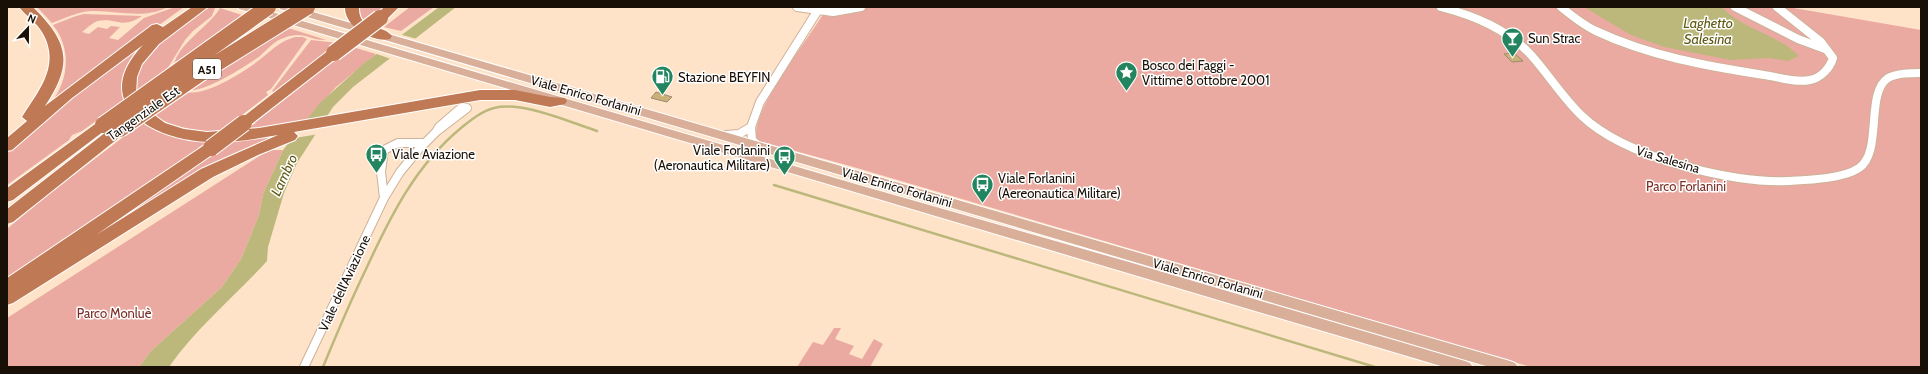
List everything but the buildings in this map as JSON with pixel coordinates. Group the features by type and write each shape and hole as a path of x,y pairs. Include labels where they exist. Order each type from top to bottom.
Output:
{"highway":[{"path":"7,140 30,116 50,88 55,77 57,62 56,48 49,32 26,7"},
{"name":"Tangenziale Est","path":"7,196 103,125 268,7"},
{"name":"Tangenziale Est","path":"7,218 120,129 201,73 307,7"},
{"path":"352,7 353,18 357,23 386,41"},
{"path":"7,286 211,148 380,18 392,7"},
{"path":"192,9 147,49 135,67 128,87 130,101 147,119 156,124 188,135 245,136 294,131 465,97 492,94 518,95 548,102 560,101"},
{"path":"7,146 88,78 144,37 192,9"},
{"path":"7,298 207,173 294,131"}],"main road":[{"name":"Viale Enrico Forlanini","path":"242,7 386,41 411,44 1510,367"},
{"name":"Viale Enrico Forlanini","path":"284,7 386,41 399,53 856,189 1130,267 1465,367"}],"street":[{"path":"797,7 842,11 861,7"},
{"name":"Via Salesina","path":"1441,7 1489,23 1506,33 1522,46 1582,116 1601,131 1626,145 1649,154 1698,169 1738,178 1770,182 1802,180 1857,171 1867,161 1870,155 1879,88 1886,79 1896,76 1921,73"},
{"path":"1561,7 1586,27 1623,43 1700,65 1801,80 1811,80 1819,77 1832,64 1833,58 1828,50 1813,35 1779,9"},
{"path":"1735,7 1798,39 1828,50"},
{"path":"760,147 752,140 751,127 766,92 818,10"},
{"path":"708,131 734,136 751,127"},
{"name":"Viale dell'Aviazione","path":"304,367 384,198 401,170 424,143 436,132"},
{"path":"384,198 381,172 384,150 390,145 399,142 424,143"}],"green space":[{"path":"37,7 168,7 159,11 140,14 91,11 52,23"},
{"path":"175,7 184,7 50,104 61,85 66,65 63,44 53,25 84,14 142,16 124,23 110,20 98,21 82,32 89,34 98,27 107,29 111,26 120,27 109,38 118,40 144,18"},
{"path":"208,7 215,8 212,16 193,31 185,40 166,71 133,94 135,75 150,51"},
{"path":"357,7 388,7 367,22 358,17"},
{"path":"410,7 434,7 401,31 384,27"},
{"name":"Parco Forlanini","path":"827,7 1788,7 1921,30 1921,367 1531,367 756,139 757,125 772,90"},
{"path":"220,8 245,16 174,66 176,58 187,43 209,22"},
{"path":"285,27 326,40 301,35 280,39 260,56 236,72 215,83 195,90 188,90"},
{"path":"162,28 123,85 122,94 125,100 82,131 72,135 69,140 7,185 7,151 41,121"},
{"path":"295,37 303,37 307,39 271,89 266,92 268,95 242,115 247,117 220,132 203,132 173,125 152,115 185,92 194,92 215,87 237,75 274,48"},
{"path":"311,40 338,43 276,94 272,91"},
{"path":"356,48 376,54 336,87 304,123 245,130 256,123 251,123 324,67 345,56"},
{"path":"143,122 213,138 198,148 206,148 7,283 7,229 45,197"},
{"path":"289,131 7,291 233,139"},
{"name":"Parco Monluè","path":"269,150 283,150 263,194 259,215 241,259 222,287 151,351 139,367 7,367 7,318"},
{"path":"834,328 841,328 835,339 854,346 849,354 862,359 874,339 883,344 870,367 797,367 813,342 823,345"}],"water":[{"name":"Lambro","path":"439,7 456,7 353,87 333,107 297,163 284,193 268,247 267,261 203,326 169,367 139,367 151,351 222,287 241,259 259,215 263,194 283,150 320,103 363,64"},
{"name":"Laghetto Salesina","path":"1584,7 1722,7 1730,15 1750,27 1781,42 1799,56 1788,61 1768,58 1731,60 1664,47 1631,35"}],"pier":[{"path":"399,34 417,39 391,59 374,53"},
{"path":"329,120 319,134 289,139 301,123"}],"waterway":[{"path":"323,367 355,292 395,210 406,192 431,158 445,142 461,128 485,111 494,108 519,107 560,118 597,131"},
{"path":"774,185 1375,367"}],"place":[{"name":"Sun Strac","path":"1513,58"},
{"name":"Bosco dei Faggi - Vittime 8 ottobre 2001","path":"1127,92"},
{"name":"Stazione BEYFIN","path":"662,96"},
{"name":"Viale Aviazione","path":"376,174"},
{"name":"Viale Forlanini (Aeronautica Militare)","path":"785,176"},
{"name":"Viale Forlanini (Aereonautica Militare)","path":"983,204"}]}
